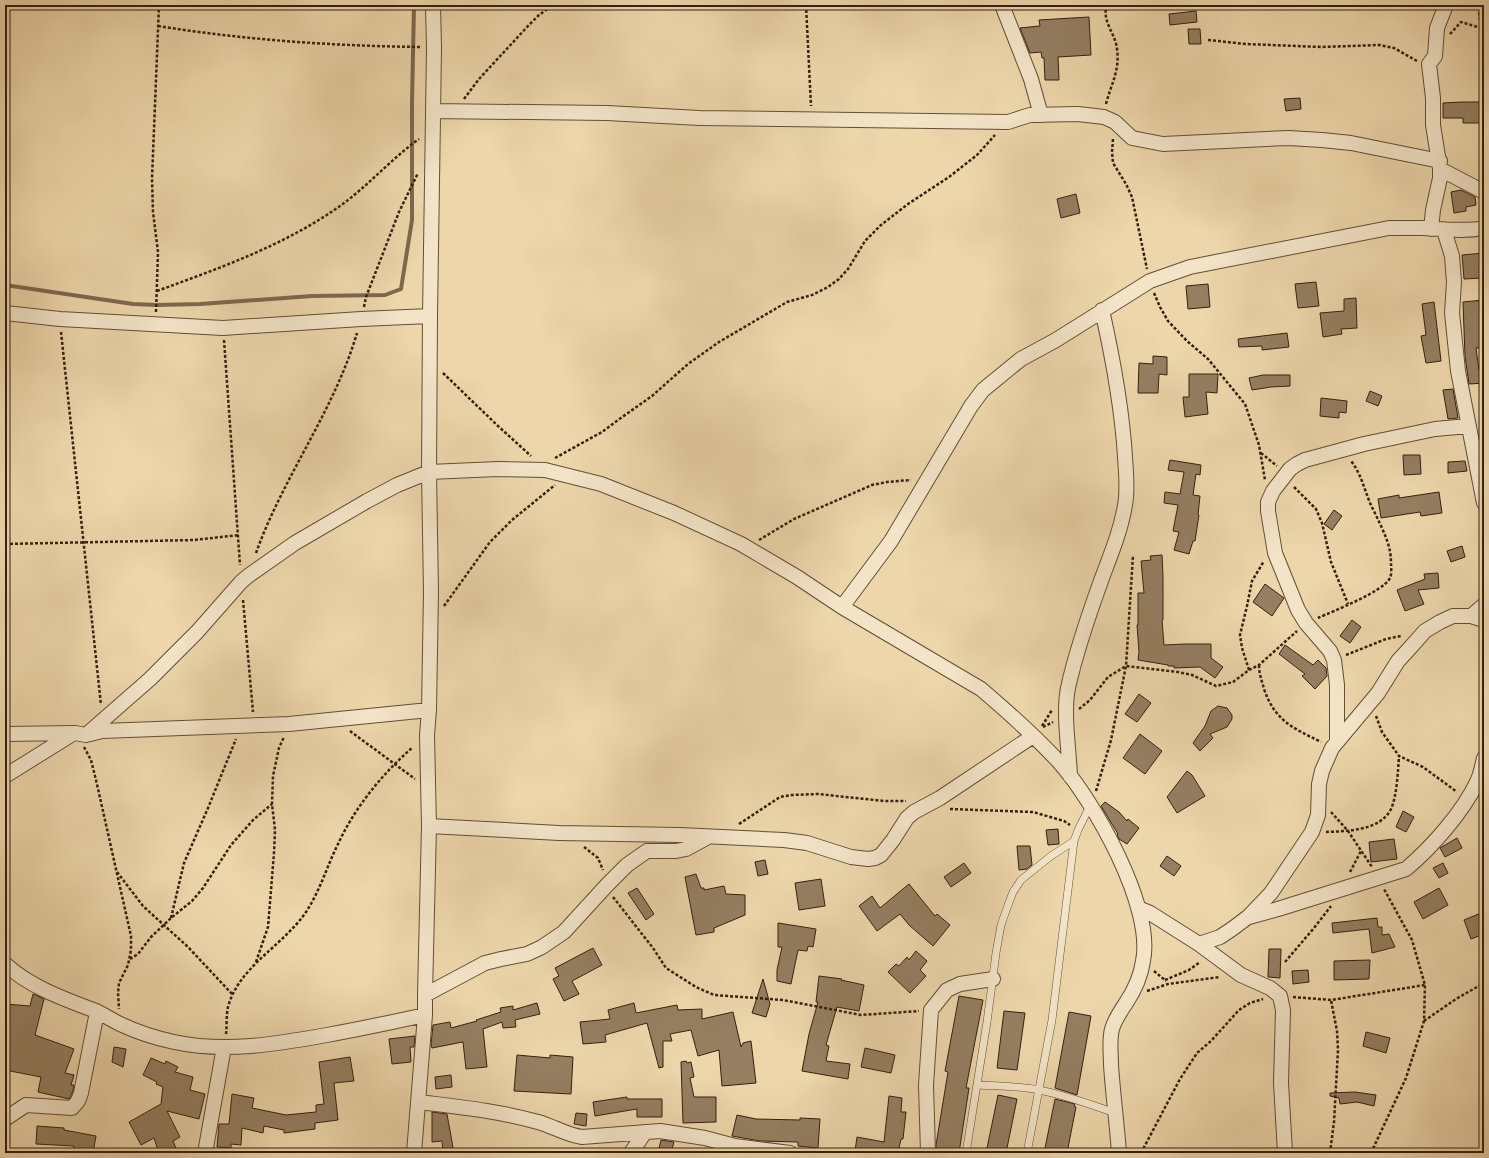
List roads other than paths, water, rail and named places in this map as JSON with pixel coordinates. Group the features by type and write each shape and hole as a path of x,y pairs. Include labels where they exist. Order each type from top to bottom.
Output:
{"street":[{"path":"414,1153 425,1015 429,826 427,735 429,710 430,592 429,472 434,48 433,5"},
{"path":"1002,5 1031,79 1041,115"},
{"path":"1446,5 1437,28 1435,56 1429,64 1433,98 1433,125 1440,165 1440,178 1433,210 1437,229 1452,256 1454,282 1452,313 1453,334 1458,371 1484,503"},
{"path":"433,111 607,113 699,118 1008,122 1030,115 1078,114 1109,119 1132,138 1163,144 1288,138 1351,143 1440,165 1484,192"},
{"path":"842,607 890,541 971,406 983,390 1021,359 1056,340 1150,281 1190,267 1389,228 1474,230 1484,228"},
{"path":"1070,776 1066,716 1068,689 1076,658 1116,538 1125,505 1126,475 1120,401 1113,358 1102,310"},
{"path":"5,313 60,319 223,328 430,316"},
{"path":"1335,745 1337,685 1334,660 1330,651 1306,623 1298,610 1288,582 1275,553 1272,541 1268,502 1273,491 1286,474 1297,464 1305,460 1364,444 1435,429 1469,426"},
{"path":"5,776 103,721 150,679 197,632 241,582 295,543 397,485 429,472 543,467 569,476 602,484 674,513 747,548 798,577 842,607 981,689 1033,736 1058,761 1070,776 1090,806 1127,875 1138,908 1143,932 1144,961 1136,984 1127,1002 1116,1017 1110,1038 1119,1153"},
{"path":"1199,944 1220,937 1248,917 1271,893 1312,832 1318,815 1319,784 1322,771 1335,745 1378,693 1398,662 1425,631 1453,616 1477,618 1484,605"},
{"path":"5,734 78,734 102,731 289,724 429,710"},
{"path":"429,826 559,833 784,840 807,843 851,857 868,859 875,858 880,855 893,840 907,818 914,812 940,798 1033,736"},
{"path":"1248,917 1278,910 1406,869 1423,855 1468,800 1478,780 1484,758"},
{"path":"425,995 485,964 527,954 542,948 564,932 627,865 647,851 676,851 686,849 714,837"},
{"path":"1138,908 1150,913 1199,944 1241,975 1270,988 1278,995 1283,1010 1281,1084 1285,1153"},
{"path":"5,964 17,974 39,987 75,1004 97,1012 119,1024 141,1033 196,1046 264,1046 425,1015"},
{"path":"928,1153 926,1085 931,1010 947,990 960,984 993,980"},
{"path":"5,1119 26,1105 72,1108 78,1101 81,1093 97,1012"},
{"path":"205,1153 224,1047"},
{"path":"419,1102 481,1109 505,1114 539,1122 574,1136 582,1137 660,1131 677,1132 705,1138 736,1149 790,1153"},
{"path":"631,1153 645,1132"}],"lane":[{"path":"1027,1153 1052,1020 1074,841 1090,806"},
{"path":"966,1153 1001,925 1013,892 1021,880 1031,871 1074,841"},
{"path":"977,1085 1005,1086 1038,1090 1082,1101 1115,1113"}],"waterway":[{"path":"5,285 133,304 157,305 200,304 312,296 385,295 401,289 412,220 414,5"}]}
